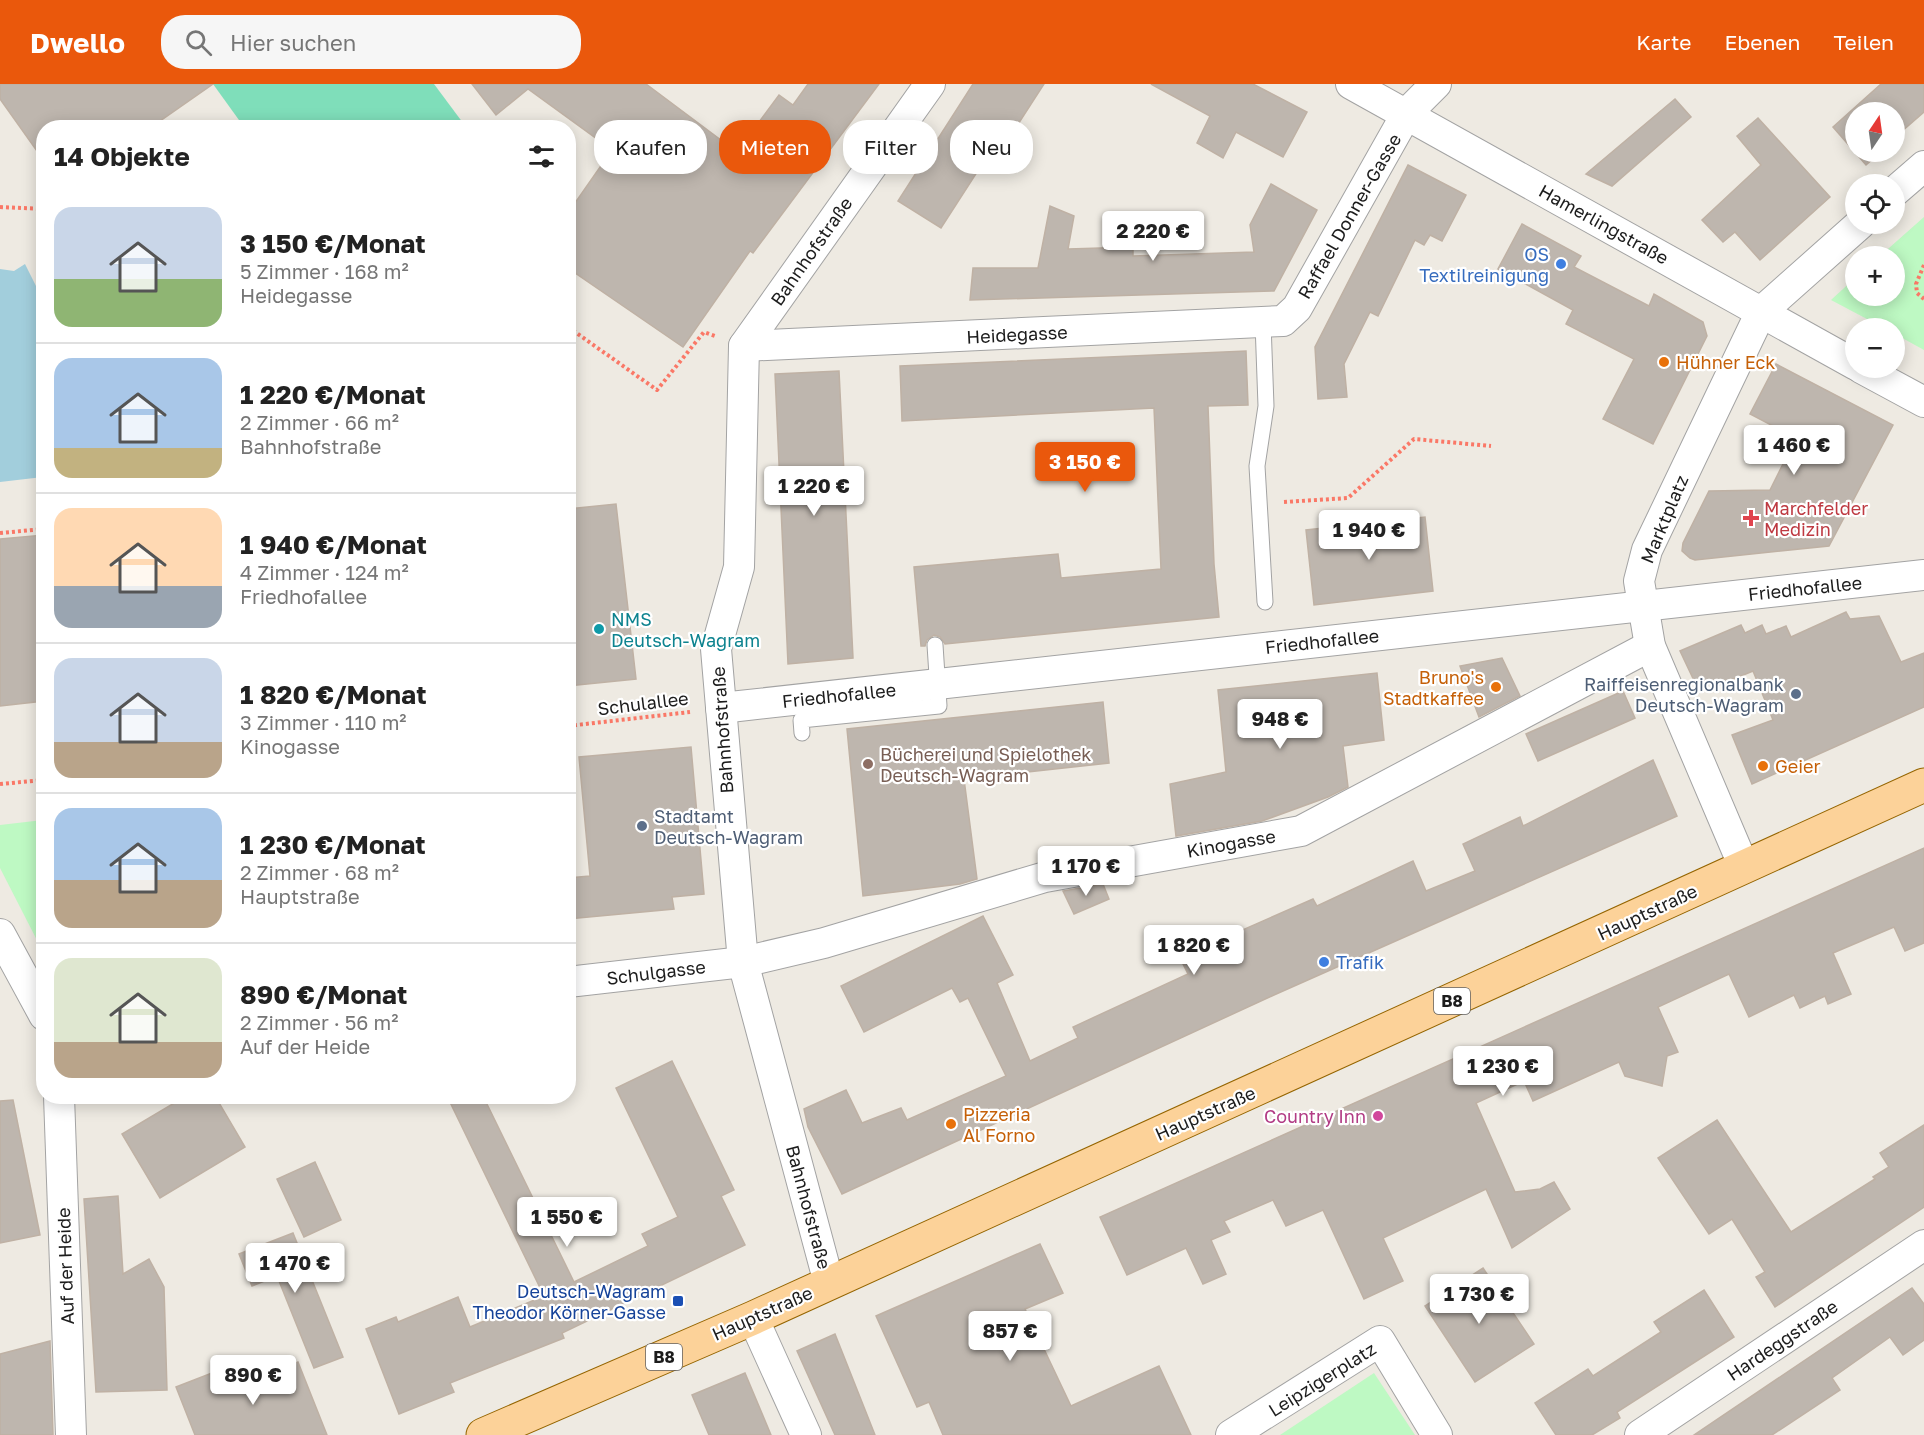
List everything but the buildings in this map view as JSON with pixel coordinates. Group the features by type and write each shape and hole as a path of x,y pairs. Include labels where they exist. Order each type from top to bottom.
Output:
{"main road":[{"name":"Hauptstraße","path":"483,1435 753,1318 1924,785"}],"street":[{"name":"Bahnhofstraße","path":"829,1283 743,962 716,649 739,567 744,346 930,84"},
{"name":"Hamerlingstraße","path":"1351,84 1407,113 1845,358"},
{"name":"Raffael Donner-Gasse","path":"1275,320 1297,308 1407,113 1436,84"},
{"path":"1905,182 1924,166"},
{"path":"1761,312 1849,234"},
{"name":"Marktplatz","path":"1744,867 1650,646 1641,606 1639,581 1647,550 1761,312"},
{"name":"Heidegasse","path":"744,346 1275,320"},
{"path":"1880,378 1924,402"},
{"name":"Friedhofallee","path":"721,708 1924,575"},
{"name":"Kinogasse","path":"743,962 824,943 1105,861 1301,831 1650,646"},
{"path":"0,934 36,1000"},
{"name":"Schulgasse","path":"576,981 743,962"},
{"name":"Auf der Heide","path":"59,1104 71,1435"},
{"name":"Hardeggstraße","path":"1640,1435 1923,1249"},
{"path":"753,1318 806,1435"},
{"name":"Leipzigerplatz","path":"1231,1435 1380,1341 1437,1435"}],"lane":[{"path":"1265,602 1257,466 1275,320"},
{"path":"802,733 801,720 939,706 935,645"}],"path":[{"path":"0,207 36,209"},
{"path":"1924,265 1916,284 1917,293 1924,299"},
{"path":"576,333 657,390 704,332 744,346"},
{"path":"1259,504 1348,498 1414,439 1491,446"},
{"path":"0,533 36,530"},
{"name":"Schulallee","path":"576,725 721,708"},
{"path":"0,784 36,781"}],"green space":[{"path":"213,84 434,84 461,120 239,120"},
{"path":"1924,217 1924,350 1905,340 1905,318 1865,318 1831,300 1845,287 1845,306 1905,306 1905,246 1891,246"},
{"path":"36,821 36,938 0,868 0,825"},
{"path":"1374,1373 1415,1435 1280,1435"}],"water":[{"path":"25,264 36,286 36,478 0,482 0,269 14,271"}],"place":[{"name":"OS Textilreinigung","path":"1561,264"},
{"name":"Hühner Eck","path":"1664,362"},
{"name":"Marchfelder Medizin","path":"1751,518"},
{"name":"NMS Deutsch-Wagram","path":"599,629"},
{"name":"Bruno's Stadtkaffee","path":"1496,687"},
{"name":"Raiffeisenregionalbank Deutsch-Wagram","path":"1796,694"},
{"name":"Bücherei und Spielothek Deutsch-Wagram","path":"868,764"},
{"name":"Geier","path":"1763,766"},
{"name":"Stadtamt Deutsch-Wagram","path":"642,826"},
{"name":"Trafik","path":"1324,962"},
{"name":"Country Inn","path":"1378,1116"},
{"name":"Pizzeria Al Forno","path":"951,1124"},
{"name":"Deutsch-Wagram Theodor Körner-Gasse","path":"678,1301"}]}
